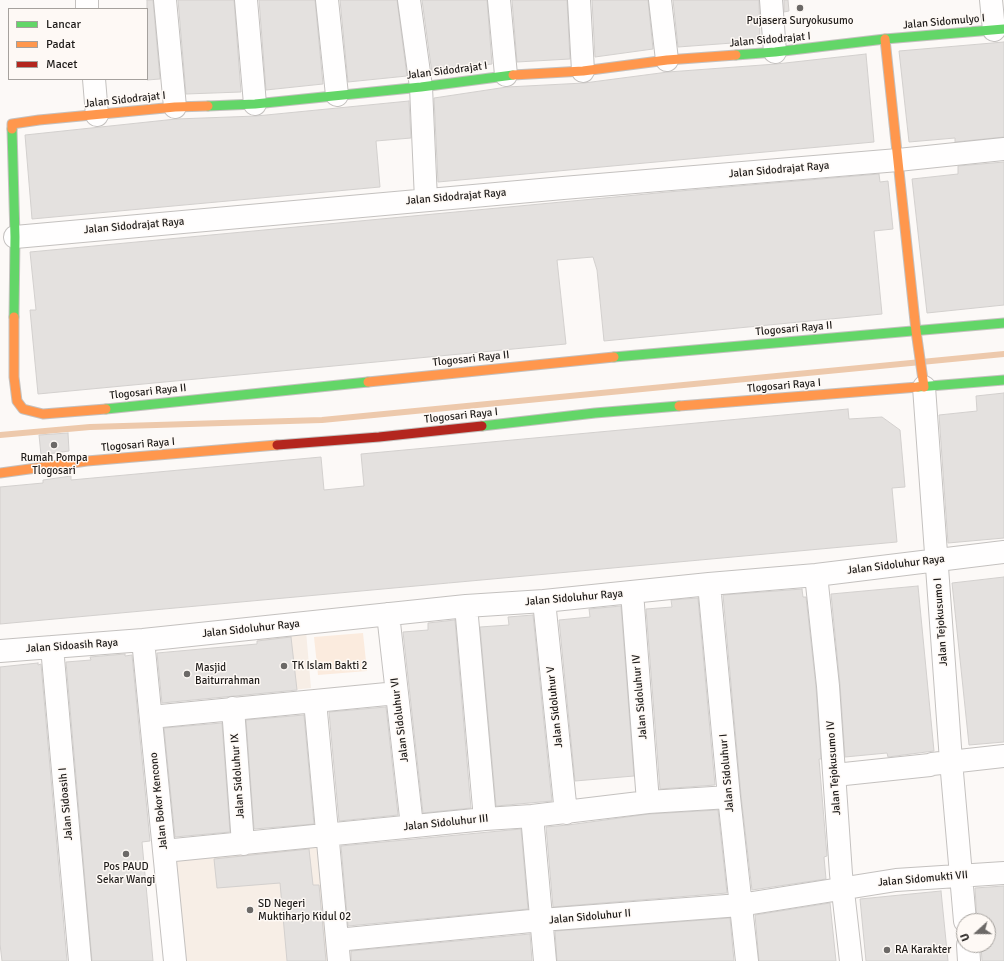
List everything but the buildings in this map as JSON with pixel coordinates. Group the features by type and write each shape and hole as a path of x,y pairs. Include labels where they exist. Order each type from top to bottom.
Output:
{"street":[{"path":"165,0 175,107"},
{"path":"246,0 255,104"},
{"path":"327,0 337,95"},
{"path":"409,0 421,87 426,200"},
{"path":"499,0 506,75"},
{"path":"579,0 583,71"},
{"path":"660,0 666,60"},
{"path":"771,0 775,52"},
{"path":"991,0 999,29"},
{"name":"Jalan Sidomulyo I","path":"885,39 999,29"},
{"path":"885,39 916,331 924,383"},
{"name":"Jalan Sidodrajat I","path":"15,237 12,124 175,107 255,104 421,87 506,75 583,71 666,60 775,52 885,39"},
{"path":"94,80 97,115"},
{"name":"Jalan Sidodrajat Raya","path":"15,237 898,160 1004,149"},
{"name":"Tlogosari Raya II","path":"15,237 14,377 17,401 23,409 43,414 75,412 585,359 1004,323"},
{"name":"Tlogosari Raya I","path":"0,473 87,461 379,437 595,413 924,383 1004,380"},
{"name":"Jalan Tejokusumo I","path":"924,383 951,761 964,913"},
{"name":"Jalan Sidoluhur Raya","path":"143,640 466,606 544,601 709,584 816,575 1004,552"},
{"name":"Jalan Tejokusumo IV","path":"816,575 828,686 842,888 851,961"},
{"name":"Jalan Sidoluhur I","path":"709,584 729,797 747,961"},
{"name":"Jalan Sidoluhur IV","path":"632,592 648,802"},
{"name":"Jalan Sidoluhur V","path":"544,601 566,813"},
{"path":"466,606 485,819"},
{"name":"Jalan Sidoluhur VI","path":"388,614 412,826"},
{"name":"Jalan Sidoasih Raya","path":"0,651 143,640"},
{"name":"Jalan Bokor Kencono","path":"143,640 175,961"},
{"name":"Jalan Sidoasih I","path":"52,647 80,961"},
{"path":"151,717 397,692"},
{"path":"315,701 339,961"},
{"name":"Jalan Sidoluhur IX","path":"233,708 244,844"},
{"path":"835,775 1004,756"},
{"name":"Jalan Sidoluhur III","path":"164,852 412,826 566,813 648,802 729,797"},
{"path":"532,816 545,961"},
{"name":"Jalan Sidomukti VII","path":"842,888 896,880 1004,873"},
{"name":"Jalan Sidoluhur II","path":"337,940 541,920 740,904 842,888"}],"shaded area":[{"name":"TK Islam Bakti 2","path":"306,631 311,688 263,693 257,637"},
{"path":"363,633 367,671 318,675 314,637"},
{"name":"SD Negeri Muktiharjo Kidul 02","path":"319,844 331,961 179,961 168,859"}],"waterway":[{"path":"0,435 90,427 322,420 1004,354"}],"traffic: fast":[{"path":"736,55 885,39 1004,29"},
{"path":"208,106 255,104 421,87 513,75"},
{"path":"12,129 15,237 14,317"},
{"path":"614,357 1004,323"},
{"path":"918,387 1004,380"},
{"path":"106,409 368,382"},
{"path":"482,426 595,413 679,406"}],"traffic: slow":[{"path":"885,39 916,331 924,387"},
{"path":"513,75 583,71 667,60 736,55"},
{"path":"12,129 12,124 39,120 175,107 208,106"},
{"path":"14,317 14,377 17,401 23,409 43,414 106,409"},
{"path":"368,382 614,357"},
{"path":"679,406 918,387"},
{"path":"0,473 87,461 277,445"}],"traffic: jam":[{"path":"277,445 379,437 482,426"}],"place":[{"name":"Pujasera Suryokusumo","path":"800,8"},
{"name":"Rumah Pompa Tlogosari","path":"54,445"},
{"name":"TK Islam Bakti 2","path":"284,666"},
{"name":"Masjid Baiturrahman","path":"187,674"},
{"name":"Pos PAUD Sekar Wangi","path":"126,854"},
{"name":"SD Negeri Muktiharjo Kidul 02","path":"250,910"},
{"name":"RA Karakter","path":"887,950"}]}
